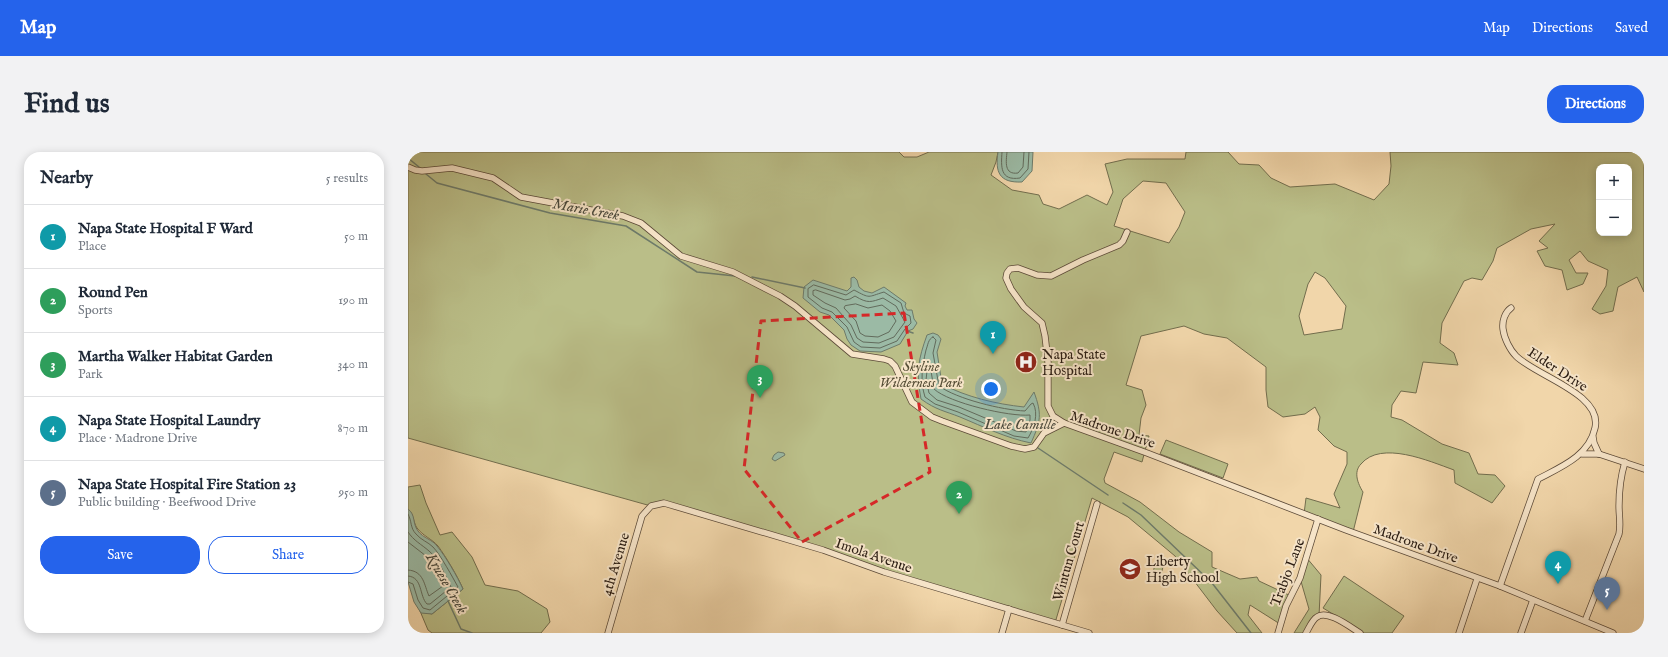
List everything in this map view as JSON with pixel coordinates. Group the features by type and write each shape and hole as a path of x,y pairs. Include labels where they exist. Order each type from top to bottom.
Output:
{"street":[{"name":"Madrone Drive","path":"408,167 415,170 452,168 493,178 521,197 632,219 641,223 681,256 732,272 780,296 852,354 890,361 895,366 912,402 932,417 942,421 1011,446 1026,449 1034,447 1048,430 1064,422 1477,579 1500,586 1613,633"},
{"path":"1064,422 1053,416 1048,406 1048,362 1042,323 1016,296 1006,278 1007,273 1010,269 1015,268 1037,275 1054,275 1083,260 1119,245 1123,241 1127,232"},
{"name":"Elder Drive","path":"1500,586 1538,478 1582,454 1593,436 1596,419 1589,406 1563,384 1527,365 1513,352 1502,327 1506,314 1511,308"},
{"path":"1593,436 1594,443 1599,454"},
{"path":"1582,454 1599,454 1644,469"},
{"path":"1585,621 1619,534 1621,479 1625,462"},
{"name":"Imola Avenue","path":"651,506 664,503 672,504 823,550 884,572 1089,633"},
{"name":"Wintun Court","path":"1062,625 1097,504"},
{"name":"4th Avenue","path":"608,633 642,516 651,506"},
{"name":"Trabjo Lane","path":"1278,633 1286,606 1300,578 1318,519"},
{"path":"1459,633 1477,579"},
{"path":"1521,633 1533,600"},
{"path":"1002,633 1009,609"},
{"path":"1306,633 1316,618 1324,614 1330,615 1360,633"}],"highlighted area":[{"path":"904,313 930,472 802,542 744,469 761,321"}],"green space":[{"name":"Skyline Wilderness Park","path":"408,152 899,152 904,157 917,157 929,152 998,152 991,175 1012,190 1039,195 1043,204 1059,209 1087,195 1107,205 1113,192 1105,164 1127,159 1185,159 1186,152 1228,152 1239,164 1259,165 1271,178 1290,187 1335,184 1374,200 1389,184 1391,166 1390,152 1644,152 1644,292 1637,277 1618,287 1613,311 1600,314 1592,309 1606,286 1608,270 1588,261 1580,251 1569,260 1576,273 1588,273 1583,284 1567,290 1562,270 1545,266 1537,251 1548,248 1539,241 1555,224 1531,229 1497,248 1493,261 1482,280 1472,278 1464,281 1442,323 1440,343 1454,353 1458,365 1423,362 1416,393 1401,391 1392,405 1391,417 1402,420 1442,444 1469,453 1478,474 1495,475 1505,486 1492,503 1455,483 1454,470 1419,458 1393,453 1380,454 1370,457 1359,467 1357,471 1357,478 1363,492 1353,532 1304,514 1306,498 1340,508 1334,494 1347,464 1347,452 1334,446 1318,430 1320,417 1315,407 1305,414 1283,417 1268,407 1266,367 1227,338 1204,334 1184,326 1141,336 1126,385 1142,390 1146,405 1141,418 1139,435 1149,436 1142,462 1114,452 1104,479 1105,483 1140,502 1179,532 1212,552 1212,567 1240,579 1257,577 1259,581 1291,596 1280,624 1250,605 1248,615 1262,633 1237,633 1217,611 1175,556 1128,517 1092,498 1055,623 672,504 651,506 408,438","holes":["1143,181 1166,183 1185,212 1179,227 1169,243 1114,226 1123,199","1315,272 1325,278 1346,306 1342,329 1304,335 1299,316 1308,284"]},
{"path":"1166,440 1228,464 1223,478 1160,454"},
{"path":"420,485 440,535 452,532 472,557 485,585 518,591 547,609 550,622 541,633 432,633 428,630 420,611 432,614 463,589 438,546 417,528 408,509 408,487"},
{"path":"1306,557 1321,575 1319,616 1306,633 1294,633 1309,609 1300,578"},
{"path":"1157,558 1165,560 1161,574 1153,572"},
{"path":"1344,576 1404,616 1392,633 1364,633 1323,608"}],"water":[{"path":"998,152 1033,152 1032,171 1022,182 1008,181 1000,175 998,171"},
{"path":"854,277 857,280 859,287 864,291 872,293 884,287 906,303 905,306 907,310 912,310 914,319 917,323 913,329 908,331 900,344 881,352 860,351 851,345 844,330 829,315 820,312 803,298 804,287 813,280 847,291 851,287 851,278"},
{"name":"Lake Camille","path":"933,333 938,335 941,339 937,352 942,384 961,393 982,399 1024,407 1034,392 1038,406 1039,418 1037,429 1031,443 995,432 936,408 921,399 918,373 920,359 927,335"},
{"path":"778,452 784,453 785,455 775,461 772,459"},
{"path":"408,509 412,514 418,531 437,546 458,578 463,589 432,614 421,613 414,602 408,582"}],"waterway":[{"name":"Marie Creek","path":"408,158 419,167"},
{"name":"Marie Creek","path":"426,174 437,183 550,213 626,226 697,272 735,276"},
{"name":"Marie Creek","path":"752,277 805,288"},
{"name":"Marie Creek","path":"907,331 913,333"},
{"name":"Marie Creek","path":"1038,448 1108,495"},
{"name":"Marie Creek","path":"1123,503 1141,515 1212,583 1251,633"},
{"name":"Kruese Creek","path":"448,601 461,629 472,633"}],"place":[{"name":"Napa State Hospital F Ward","path":"993,354"},
{"name":"Napa State Hospital","path":"1026,362"},
{"name":"Martha Walker Habitat Garden","path":"760,398"},
{"name":"Round Pen","path":"959,514"},
{"name":"Liberty High School","path":"1130,569"},
{"name":"Napa State Hospital Laundry","path":"1558,584"},
{"name":"Napa State Hospital Fire Station 23","path":"1607,610"}]}
